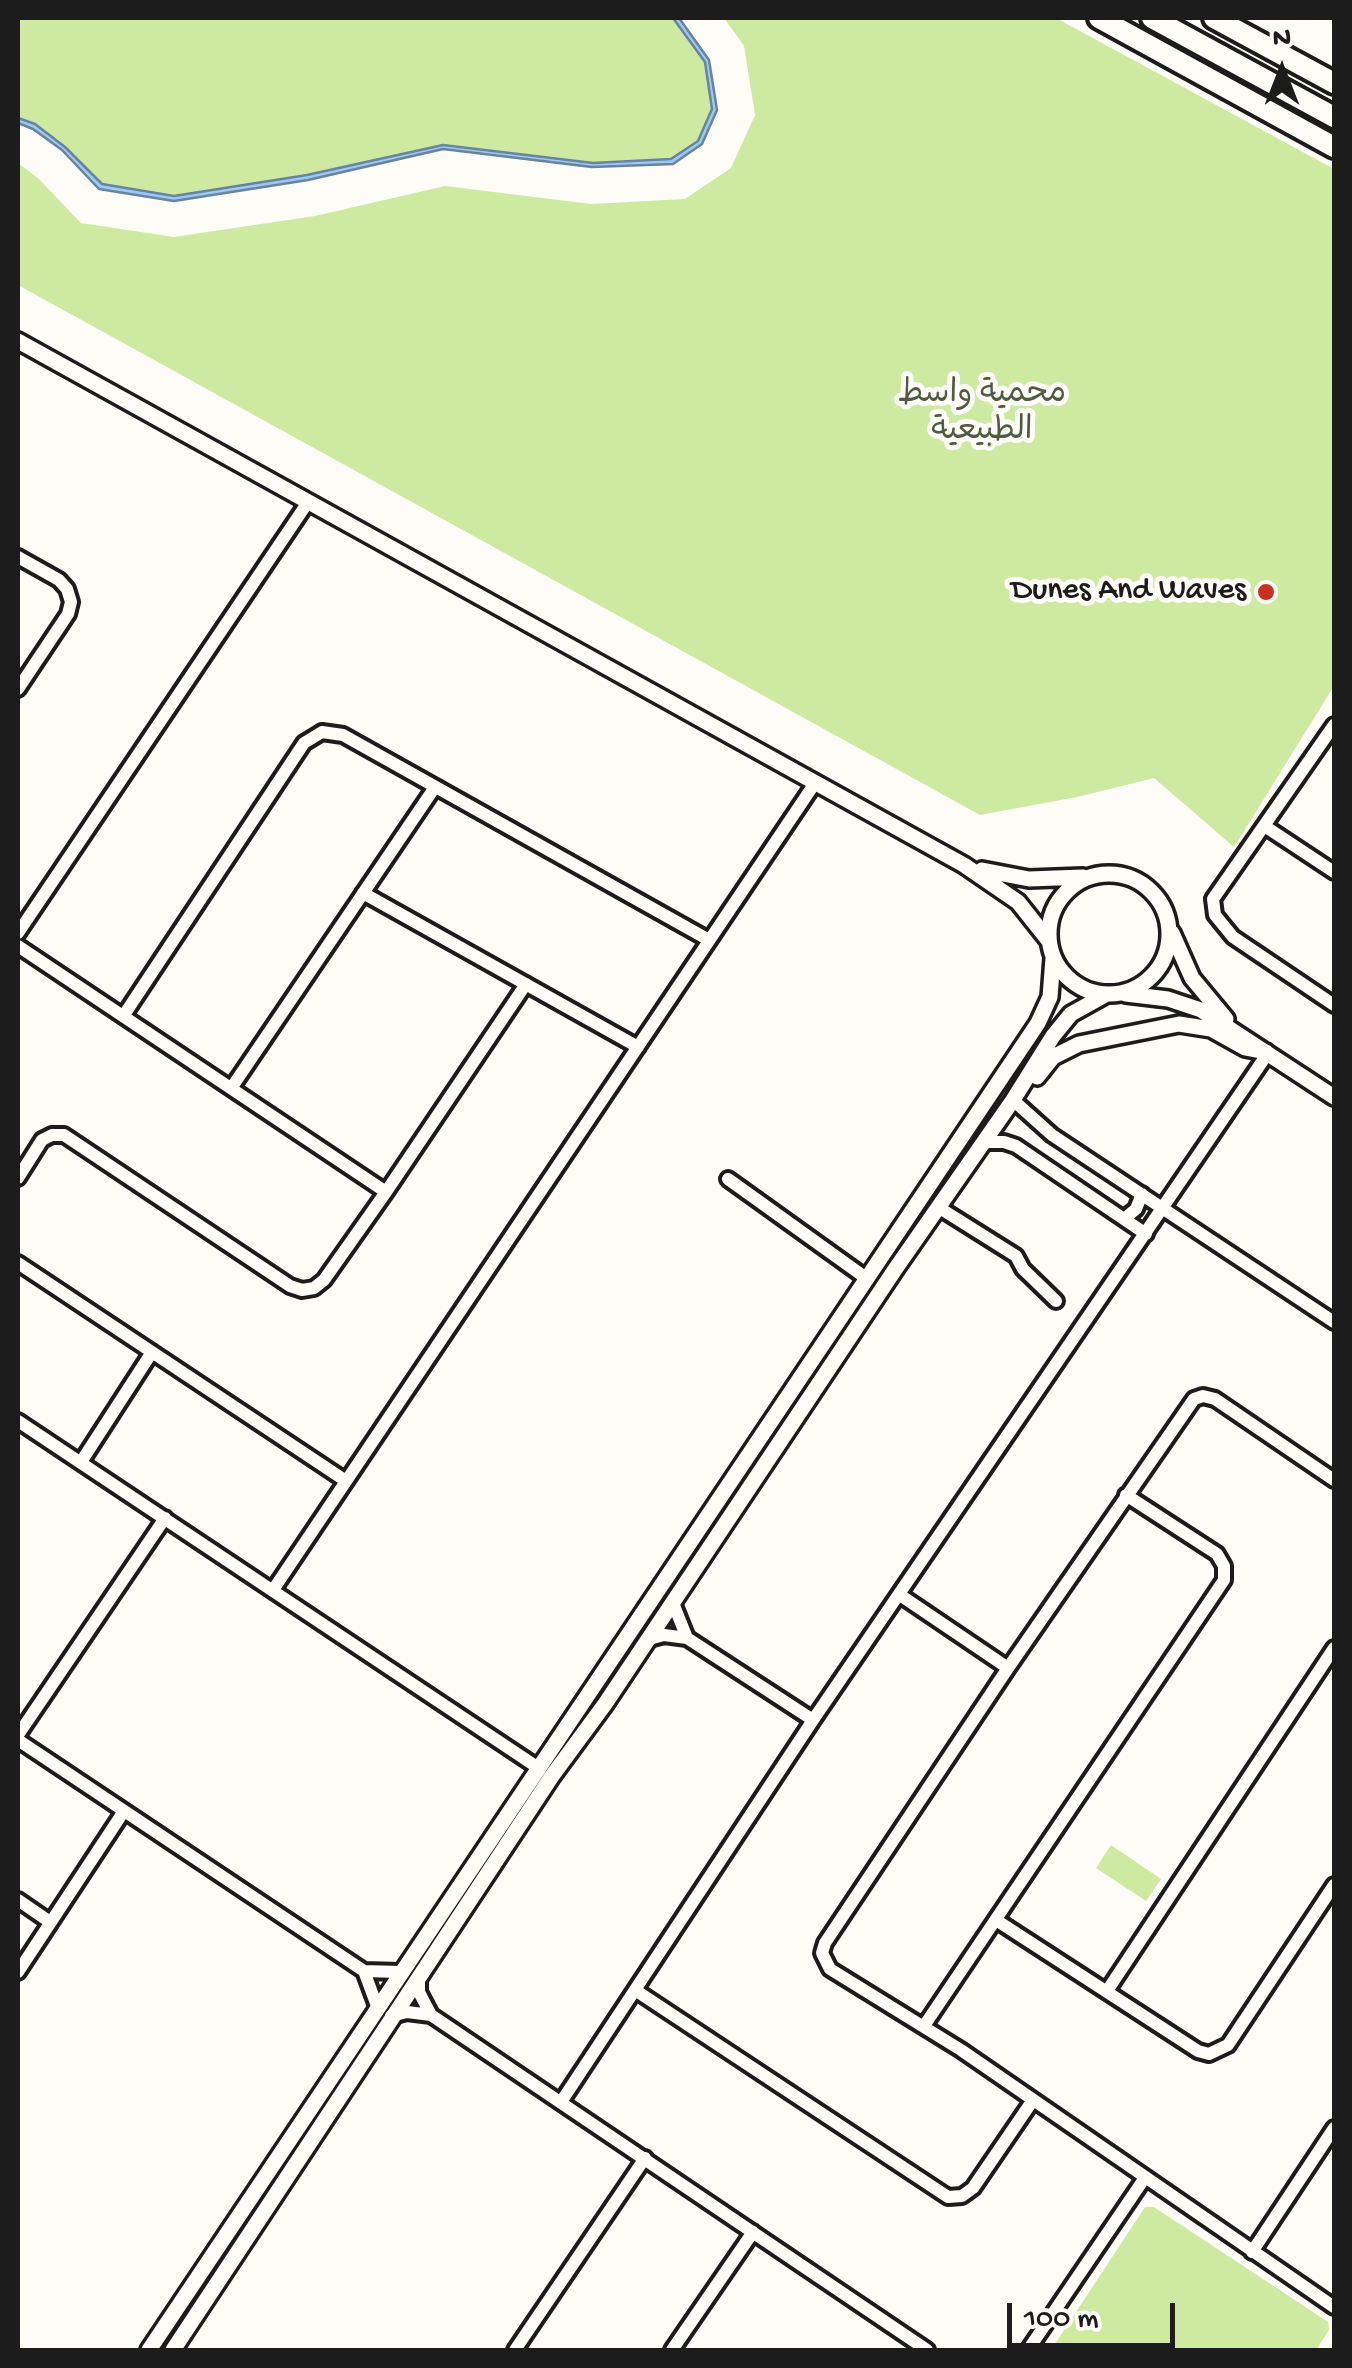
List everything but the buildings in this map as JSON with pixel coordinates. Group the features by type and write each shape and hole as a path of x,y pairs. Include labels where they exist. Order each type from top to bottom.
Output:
{"highway":[{"path":"1098,18 1334,147"},
{"path":"1152,18 1334,118"},
{"path":"1214,18 1334,83"}],"main road":[{"path":"18,341 964,864 1018,902 1075,984 1090,991 1190,1005 1334,1096"},
{"path":"964,864 1017,878 1110,874 1139,882 1161,903 1192,978 1242,1036"},
{"path":"148,2350 1043,1014 1052,987 1054,910 1074,884 1088,877"},
{"path":"173,2350 391,2016 1064,1021 1148,981 1166,957 1170,927"},
{"path":"1016,1096 1034,1082 1053,1057 1071,1047 1170,1025 1203,1027 1245,1048 1267,1053"},
{"path":"896,1268 904,1244 923,1214 915,1205"}],"street":[{"path":"18,933 308,502"},
{"path":"18,557 58,580 67,589 71,602 68,614 18,690"},
{"path":"124,1015 309,738 322,732 336,732 709,940"},
{"path":"1332,734 1213,900 1214,915 1233,937 1334,1005"},
{"path":"273,1590 815,783"},
{"path":"232,1087 435,787"},
{"path":"1266,827 1334,872"},
{"path":"364,893 638,1047"},
{"path":"18,946 386,1192"},
{"path":"18,1178 42,1140 64,1135 290,1286 314,1288 324,1280 386,1192 526,984"},
{"path":"561,2102 814,1720 1267,1053"},
{"path":"1016,1096 1052,1135 1334,1322"},
{"path":"985,1142 1012,1144 1146,1234"},
{"path":"728,1179 866,1278"},
{"path":"1124,1220 1136,1209 1142,1194"},
{"path":"938,1207 1016,1256 1023,1269 1056,1300"},
{"path":"18,1263 346,1482"},
{"path":"81,1462 152,1352"},
{"path":"1334,1480 1215,1399 1202,1396 1190,1402 823,1948 823,1958 830,1968 924,2026 1334,2308"},
{"path":"18,1421 537,1767"},
{"path":"924,2026 1224,1580 1224,1566 1217,1554 1126,1495"},
{"path":"165,1518 18,1737 364,1971 400,1972"},
{"path":"900,1595 1008,1668"},
{"path":"673,1602 687,1638"},
{"path":"648,1639 672,1635 687,1638 814,1720"},
{"path":"1107,1992 1334,1648"},
{"path":"18,1972 124,1811"},
{"path":"996,1920 1198,2051 1209,2054 1228,2045 1334,1885"},
{"path":"18,1900 50,1922"},
{"path":"364,1971 377,2006"},
{"path":"419,1975 419,1992 432,2015"},
{"path":"636,1990 948,2197 962,2196 972,2188 1033,2100"},
{"path":"391,2016 416,2012 432,2015 927,2350"},
{"path":"1252,2252 1334,2128"},
{"path":"515,2350 645,2158"},
{"path":"1028,2350 1144,2179"},
{"path":"672,2350 753,2232"}],"green space":[{"path":"18,18 673,18 705,62 712,109 698,141 671,159 593,163 443,145 307,175 174,196 102,184 65,147 35,124 18,118"},
{"name":"محمية واسط الطبيعية","path":"724,18 1056,18 1334,169 1334,686 1234,847 1154,778 980,815 18,285 18,163 81,223 174,237 315,216 445,186 591,204 685,199 731,168 755,115 744,46"},
{"path":"1111,1845 1161,1879 1146,1901 1096,1868"},
{"path":"1145,2207 1154,2207 1328,2322 1329,2330 1316,2350 1051,2350"}],"water":[{"path":"673,18 679,18 709,60 717,110 702,144 673,164 592,167 443,149 308,180 174,201 99,189 62,150 18,123 18,118 35,124 102,184 174,196 307,175 443,145 593,163 671,159 698,141 712,109 705,62"}],"place":[{"name":"Dunes And Waves","path":"1266,592"}]}
